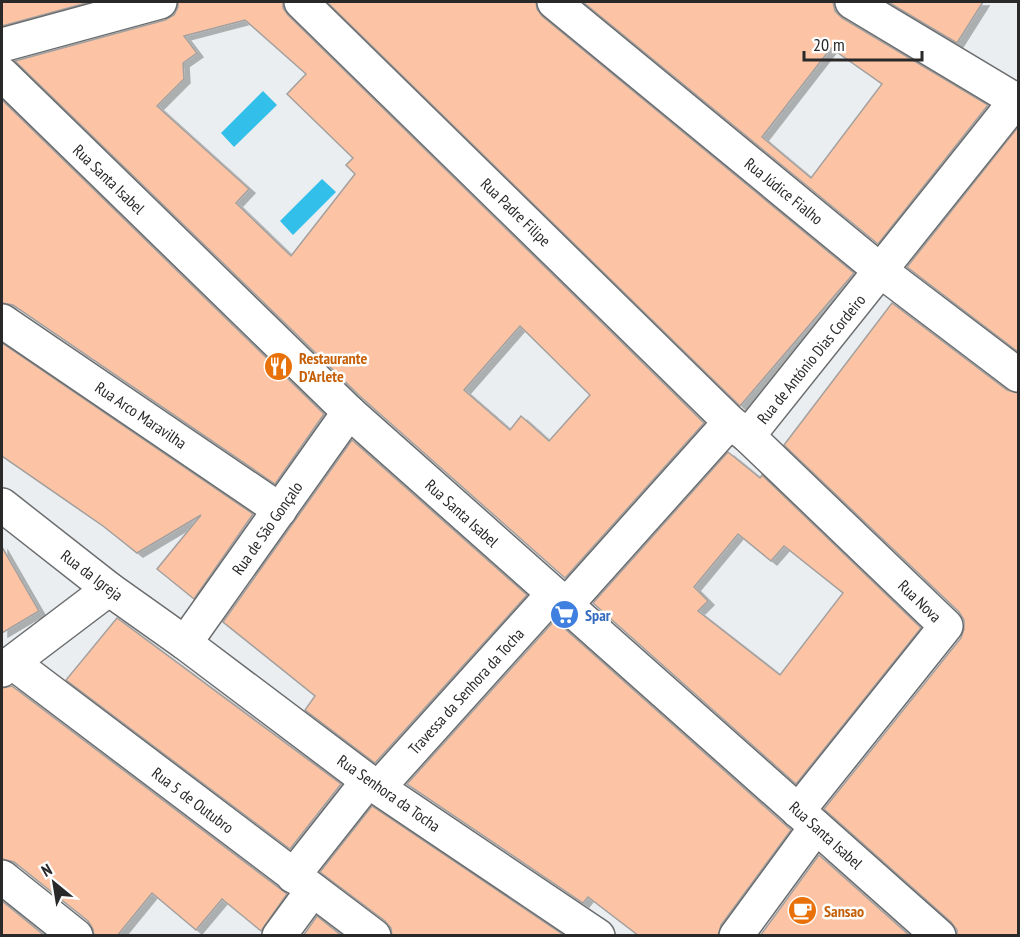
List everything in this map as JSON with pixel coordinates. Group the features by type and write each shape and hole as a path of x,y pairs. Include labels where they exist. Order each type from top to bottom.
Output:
{"street":[{"path":"2,45 160,2"},
{"name":"Rua Padre Filipe","path":"301,2 739,429"},
{"name":"Rua Júdice Fialho","path":"554,2 881,271 1018,375"},
{"path":"852,2 1018,100"},
{"name":"Rua Santa Isabel","path":"2,74 349,412 939,936"},
{"name":"Rua de António Dias Cordeiro","path":"560,599 739,429 881,271 1018,100"},
{"name":"Rua Arco Maravilha","path":"2,321 280,510"},
{"name":"Rua de São Gonçalo","path":"185,643 349,412"},
{"name":"Rua Nova","path":"739,429 946,626 807,819"},
{"name":"Rua da Igreja","path":"2,505 109,589 185,643"},
{"path":"7,667 109,589"},
{"name":"Travessa da Senhora da Tocha","path":"279,936 302,883 374,784 560,599"},
{"name":"Rua Senhora da Tocha","path":"185,643 374,784 598,936"},
{"name":"Rua 5 de Outubro","path":"7,667 374,936"},
{"path":"736,936 807,819"},
{"path":"2,877 76,936"}],"water":[{"path":"263,91 277,105 234,147 221,133"},
{"path":"322,179 336,192 293,235 280,221"}],"building":[{"path":"2,2 90,2 2,26"},
{"path":"178,2 283,2 283,8 288,15 704,423 565,578 362,398 15,61 165,20 174,15","holes":["245,20 306,74 287,94 353,158 346,165 355,174 291,256 236,203 249,189 157,106 184,79 183,63 197,53 184,36","520,326 590,395 549,441 521,416 510,430 464,390"]},
{"path":"327,2 536,2 537,9 542,16 854,273 740,406"},
{"path":"583,2 833,2 835,11 842,18 988,105 878,244","holes":["831,48 882,84 811,178 762,137"]},
{"path":"888,2 983,2 957,43"},
{"path":"2,100 324,414 275,484 13,305 2,303"},
{"path":"1018,127 1018,352 907,267"},
{"path":"892,303 1007,390 1018,393 1018,936 957,936 957,930 951,922 824,809 961,638 964,629 964,620 959,612 784,445"},
{"path":"2,343 253,514 194,599 157,569 201,515 137,553 103,526 2,456"},
{"path":"352,440 527,595 375,763 305,710 315,696 223,622"},
{"path":"728,452 760,478 762,475 921,628 796,784 593,603","holes":["738,534 771,561 784,546 843,593 780,675 698,611 708,601 694,587"]},
{"path":"2,547 39,611 2,633"},
{"path":"117,618 341,784 290,849 66,680"},
{"path":"555,620 791,830 721,925 718,936 639,936 588,897 583,903 407,784"},
{"path":"12,686 287,894 261,931 222,899 196,930 152,893 117,936 94,936 88,921 14,862 2,859 2,688"},
{"path":"372,806 562,936 392,936 391,928 385,921 320,872"},
{"path":"819,855 910,936 760,936"},
{"path":"2,901 45,936 2,936"},
{"path":"317,916 342,936 303,936"}],"place":[{"name":"Restaurante D'Arlete","path":"278,367"},
{"name":"Spar","path":"564,615"},
{"name":"Sansao","path":"803,911"}]}
